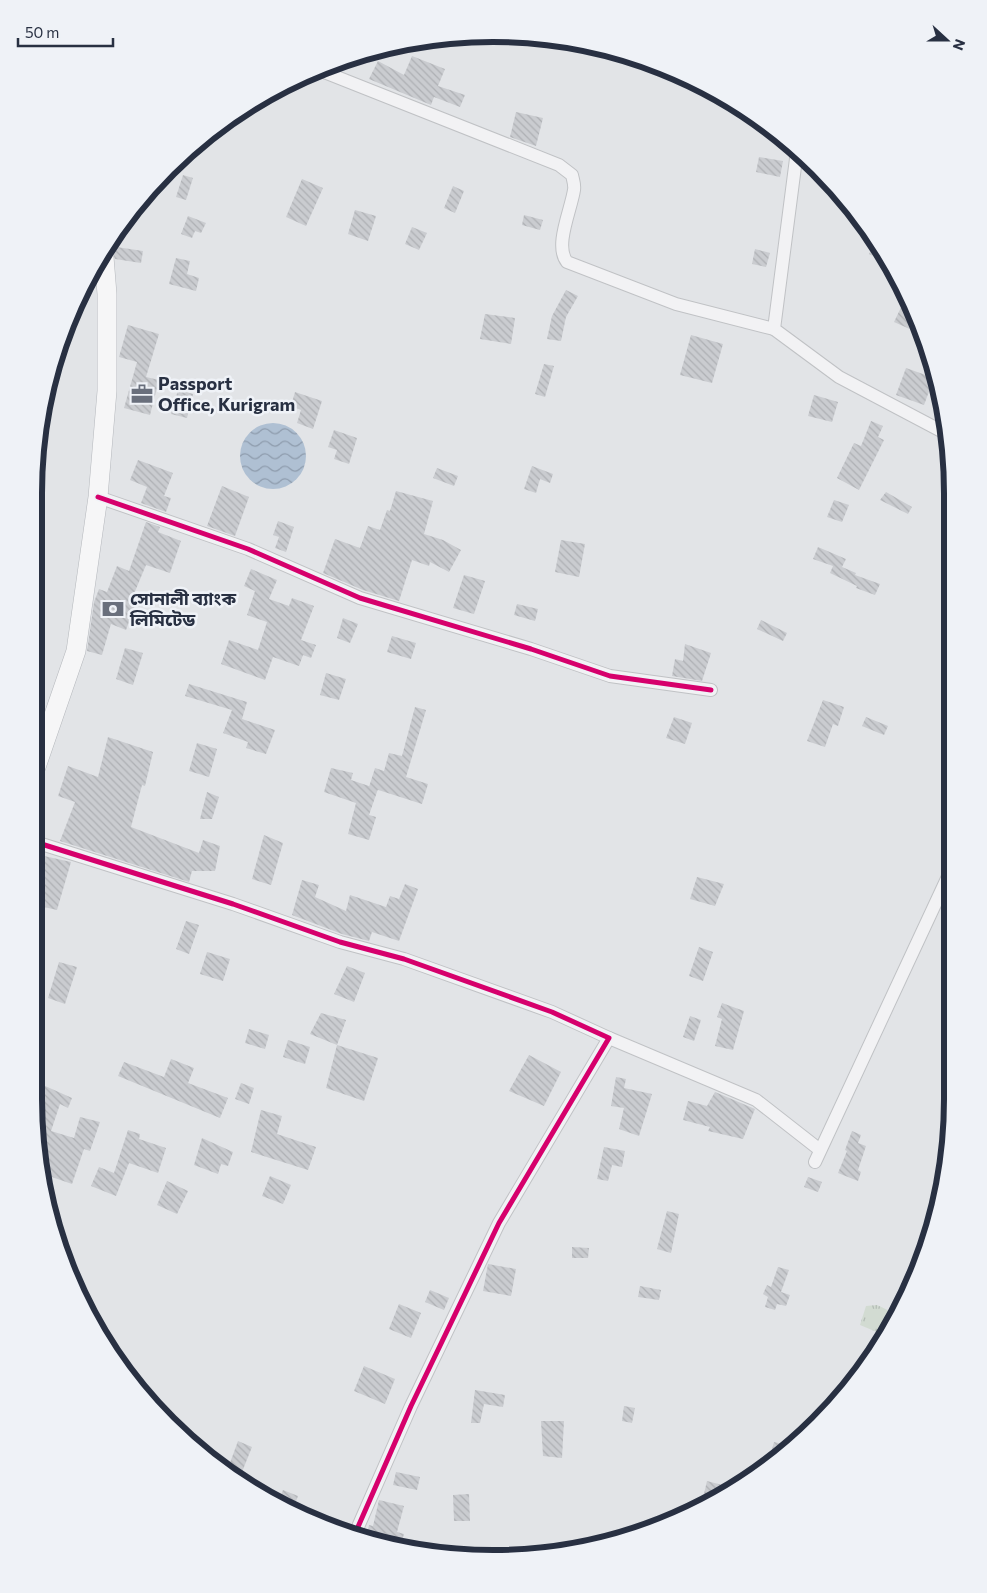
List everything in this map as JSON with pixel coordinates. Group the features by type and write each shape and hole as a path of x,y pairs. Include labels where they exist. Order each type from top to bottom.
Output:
{"highway":[{"path":"42,750 76,651 98,497 107,391 107,294 105,265"}],"street":[{"path":"329,74 559,165 572,175 574,188 561,245 563,257 567,262 676,304 774,329 839,377 940,430"},
{"path":"774,329 796,159"},
{"path":"98,497 248,549 360,598 522,646 610,676 711,690"},
{"path":"42,844 233,904 340,942 404,959 552,1012 756,1100 818,1156 944,883"},
{"path":"357,1529 411,1406 499,1223 609,1038"}],"green space":[{"path":"877,1305 891,1312 879,1333 860,1325 866,1306"}],"water":[{"path":"273,423 286,426 296,433 303,443 306,456 303,469 296,479 286,486 273,489 260,486 250,479 243,469 240,456 243,443 250,433 260,426"}],"building":[{"path":"412,56 445,69 438,86 465,95 460,107 434,97 431,105 369,79 378,61 404,75"},
{"path":"516,112 543,118 536,146 510,137"},
{"path":"759,157 783,161 780,177 756,172"},
{"path":"183,175 193,178 186,200 176,197"},
{"path":"302,179 323,188 306,226 286,217"},
{"path":"453,186 464,191 455,213 444,208"},
{"path":"355,210 376,216 368,241 348,234"},
{"path":"524,215 543,220 540,230 522,225"},
{"path":"188,216 206,223 201,233 195,231 192,238 181,234"},
{"path":"412,227 427,233 419,250 405,244"},
{"path":"116,247 143,251 141,263 115,259 113,253"},
{"path":"755,249 770,253 766,267 752,264"},
{"path":"872,249 878,258 869,254"},
{"path":"176,258 190,261 187,274 199,278 196,291 169,284"},
{"path":"566,290 578,296 566,317 561,341 547,339 552,316"},
{"path":"903,304 914,331 894,322"},
{"path":"485,314 515,318 511,344 480,339"},
{"path":"128,325 159,334 146,377 159,380 150,415 124,408 137,362 119,357"},
{"path":"691,335 723,344 712,383 680,375"},
{"path":"544,364 554,366 545,397 535,394"},
{"path":"906,368 929,376 931,386 924,405 896,395"},
{"path":"178,390 193,394 187,418 171,414"},
{"path":"295,392 322,401 313,429 297,423 301,410 291,406"},
{"path":"814,395 838,402 832,422 808,416"},
{"path":"871,421 883,426 878,437 884,440 859,490 837,478 854,443 861,446"},
{"path":"334,430 357,438 349,464 334,459 337,450 328,447"},
{"path":"138,460 173,473 164,496 171,498 166,512 141,503 147,487 130,480"},
{"path":"532,466 553,474 550,483 540,479 536,493 524,489"},
{"path":"437,468 458,476 454,486 433,478"},
{"path":"222,486 249,497 235,536 207,526"},
{"path":"396,491 433,501 424,534 443,540 461,550 449,572 430,562 429,566 412,560 399,601 363,590 323,573 335,539 360,548 368,526 380,530 387,510 390,511"},
{"path":"886,492 912,507 908,514 880,500"},
{"path":"834,500 849,505 842,522 827,517"},
{"path":"278,521 294,527 286,552 275,548 279,537 273,535"},
{"path":"146,522 160,527 158,532 181,541 170,573 146,565 131,601 136,603 126,630 111,624 102,655 87,651 94,602 99,589 107,592 117,566 129,571"},
{"path":"561,540 585,544 579,577 555,572"},
{"path":"818,547 846,559 842,567 856,573 855,575 880,584 875,595 856,588 857,586 830,573 833,566 813,559"},
{"path":"251,569 277,580 269,599 289,606 292,598 314,606 301,640 316,645 311,658 303,655 299,666 273,657 265,680 221,664 229,640 258,650 267,622 247,615 255,591 244,586"},
{"path":"464,575 485,581 474,614 453,608"},
{"path":"517,604 538,609 535,621 514,615"},
{"path":"343,618 358,624 350,643 337,638"},
{"path":"761,620 787,633 783,641 757,629"},
{"path":"392,636 416,643 411,659 387,652"},
{"path":"685,644 711,653 702,681 672,676 675,659 683,661"},
{"path":"125,648 143,653 133,685 116,679"},
{"path":"326,673 346,679 339,700 320,695"},
{"path":"189,684 247,702 242,719 275,730 266,754 246,748 248,742 223,733 232,710 185,696"},
{"path":"823,700 844,707 838,726 833,724 825,747 807,741"},
{"path":"415,707 426,710 406,777 428,784 422,804 369,787 375,768 384,771 389,753 402,756"},
{"path":"674,717 692,723 685,744 666,738"},
{"path":"866,717 888,726 884,735 862,726"},
{"path":"108,737 153,752 145,786 142,785 131,827 199,853 203,840 220,846 215,871 192,871 189,882 60,841 75,802 58,796 68,766 98,777"},
{"path":"197,743 217,749 209,777 189,771"},
{"path":"331,768 353,773 351,780 378,789 369,815 376,817 369,840 348,834 356,803 324,792"},
{"path":"207,792 219,797 212,819 200,819"},
{"path":"264,835 283,843 271,885 252,879"},
{"path":"42,856 71,862 57,910 42,907"},
{"path":"697,877 724,884 715,906 690,899"},
{"path":"302,880 319,885 315,897 346,911 350,895 386,907 390,896 399,899 405,884 418,889 399,941 372,932 369,941 342,934 292,915"},
{"path":"186,921 199,925 189,954 176,949"},
{"path":"699,947 713,952 703,981 689,976"},
{"path":"207,952 230,959 223,981 200,974"},
{"path":"59,962 77,967 65,1004 48,998"},
{"path":"347,966 365,973 354,1002 334,994"},
{"path":"722,1003 744,1011 733,1050 715,1046 722,1019 717,1017"},
{"path":"321,1013 346,1020 337,1045 310,1034"},
{"path":"690,1016 701,1020 694,1041 683,1037"},
{"path":"249,1029 269,1035 265,1049 245,1043"},
{"path":"288,1040 310,1047 305,1064 283,1057"},
{"path":"337,1045 378,1058 364,1101 326,1088"},
{"path":"529,1055 561,1072 544,1106 509,1091"},
{"path":"171,1059 194,1068 188,1083 228,1098 220,1118 118,1076 124,1062 164,1077"},
{"path":"616,1077 626,1079 624,1088 652,1094 639,1136 619,1129 624,1108 611,1106"},
{"path":"241,1083 254,1088 249,1104 235,1099"},
{"path":"42,1085 72,1098 68,1108 60,1104 51,1131 74,1138 80,1117 100,1122 90,1151 84,1149 72,1184 49,1176 43,1129 42,1103 44,1097 42,1096"},
{"path":"715,1092 755,1109 743,1139 708,1131 710,1127 683,1120 688,1101 707,1106"},
{"path":"261,1110 282,1116 277,1134 316,1147 308,1170 251,1152"},
{"path":"128,1130 140,1134 139,1139 166,1148 158,1173 129,1163 116,1196 91,1186 99,1167 114,1173"},
{"path":"852,1131 861,1135 858,1143 866,1146 858,1170 861,1172 858,1181 838,1173 847,1151 845,1150"},
{"path":"202,1138 233,1152 228,1166 221,1164 218,1174 194,1165"},
{"path":"604,1147 625,1151 622,1167 612,1165 608,1181 597,1179"},
{"path":"270,1176 291,1185 283,1204 262,1196"},
{"path":"808,1177 822,1182 818,1192 804,1187"},
{"path":"167,1181 188,1191 177,1214 157,1205"},
{"path":"667,1211 679,1214 671,1253 657,1249"},
{"path":"572,1247 589,1248 588,1258 572,1258"},
{"path":"488,1264 516,1269 511,1296 483,1291"},
{"path":"778,1267 789,1270 781,1292 790,1295 786,1306 777,1304 775,1310 765,1307 768,1297 763,1294 767,1285 771,1287"},
{"path":"640,1286 661,1290 659,1300 638,1297"},
{"path":"430,1290 449,1298 444,1310 425,1302"},
{"path":"399,1304 421,1313 411,1338 389,1329"},
{"path":"364,1366 395,1379 385,1404 354,1391"},
{"path":"475,1390 505,1395 503,1407 484,1404 480,1423 471,1423"},
{"path":"624,1406 635,1408 632,1423 622,1421"},
{"path":"541,1421 564,1421 562,1458 543,1456"},
{"path":"238,1441 252,1447 242,1473 229,1464"},
{"path":"774,1442 784,1444 770,1455"},
{"path":"396,1472 420,1477 417,1490 393,1485"},
{"path":"707,1481 725,1486 719,1490 703,1498"},
{"path":"283,1490 298,1496 295,1504 280,1497"},
{"path":"469,1494 470,1521 454,1521 453,1495"},
{"path":"379,1500 404,1506 397,1532 404,1534 402,1541 367,1532 369,1525 373,1526"}],"cycle path":[{"path":"98,497 248,549 360,598 531,649 610,676 711,690"},
{"path":"42,844 233,904 340,942 404,959 552,1012 609,1038 499,1223 411,1406 357,1529"}],"place":[{"name":"Passport Office, Kurigram","path":"142,394"},
{"name":"সোনালী ব্যাংক লিমিটেড","path":"113,609"}]}
